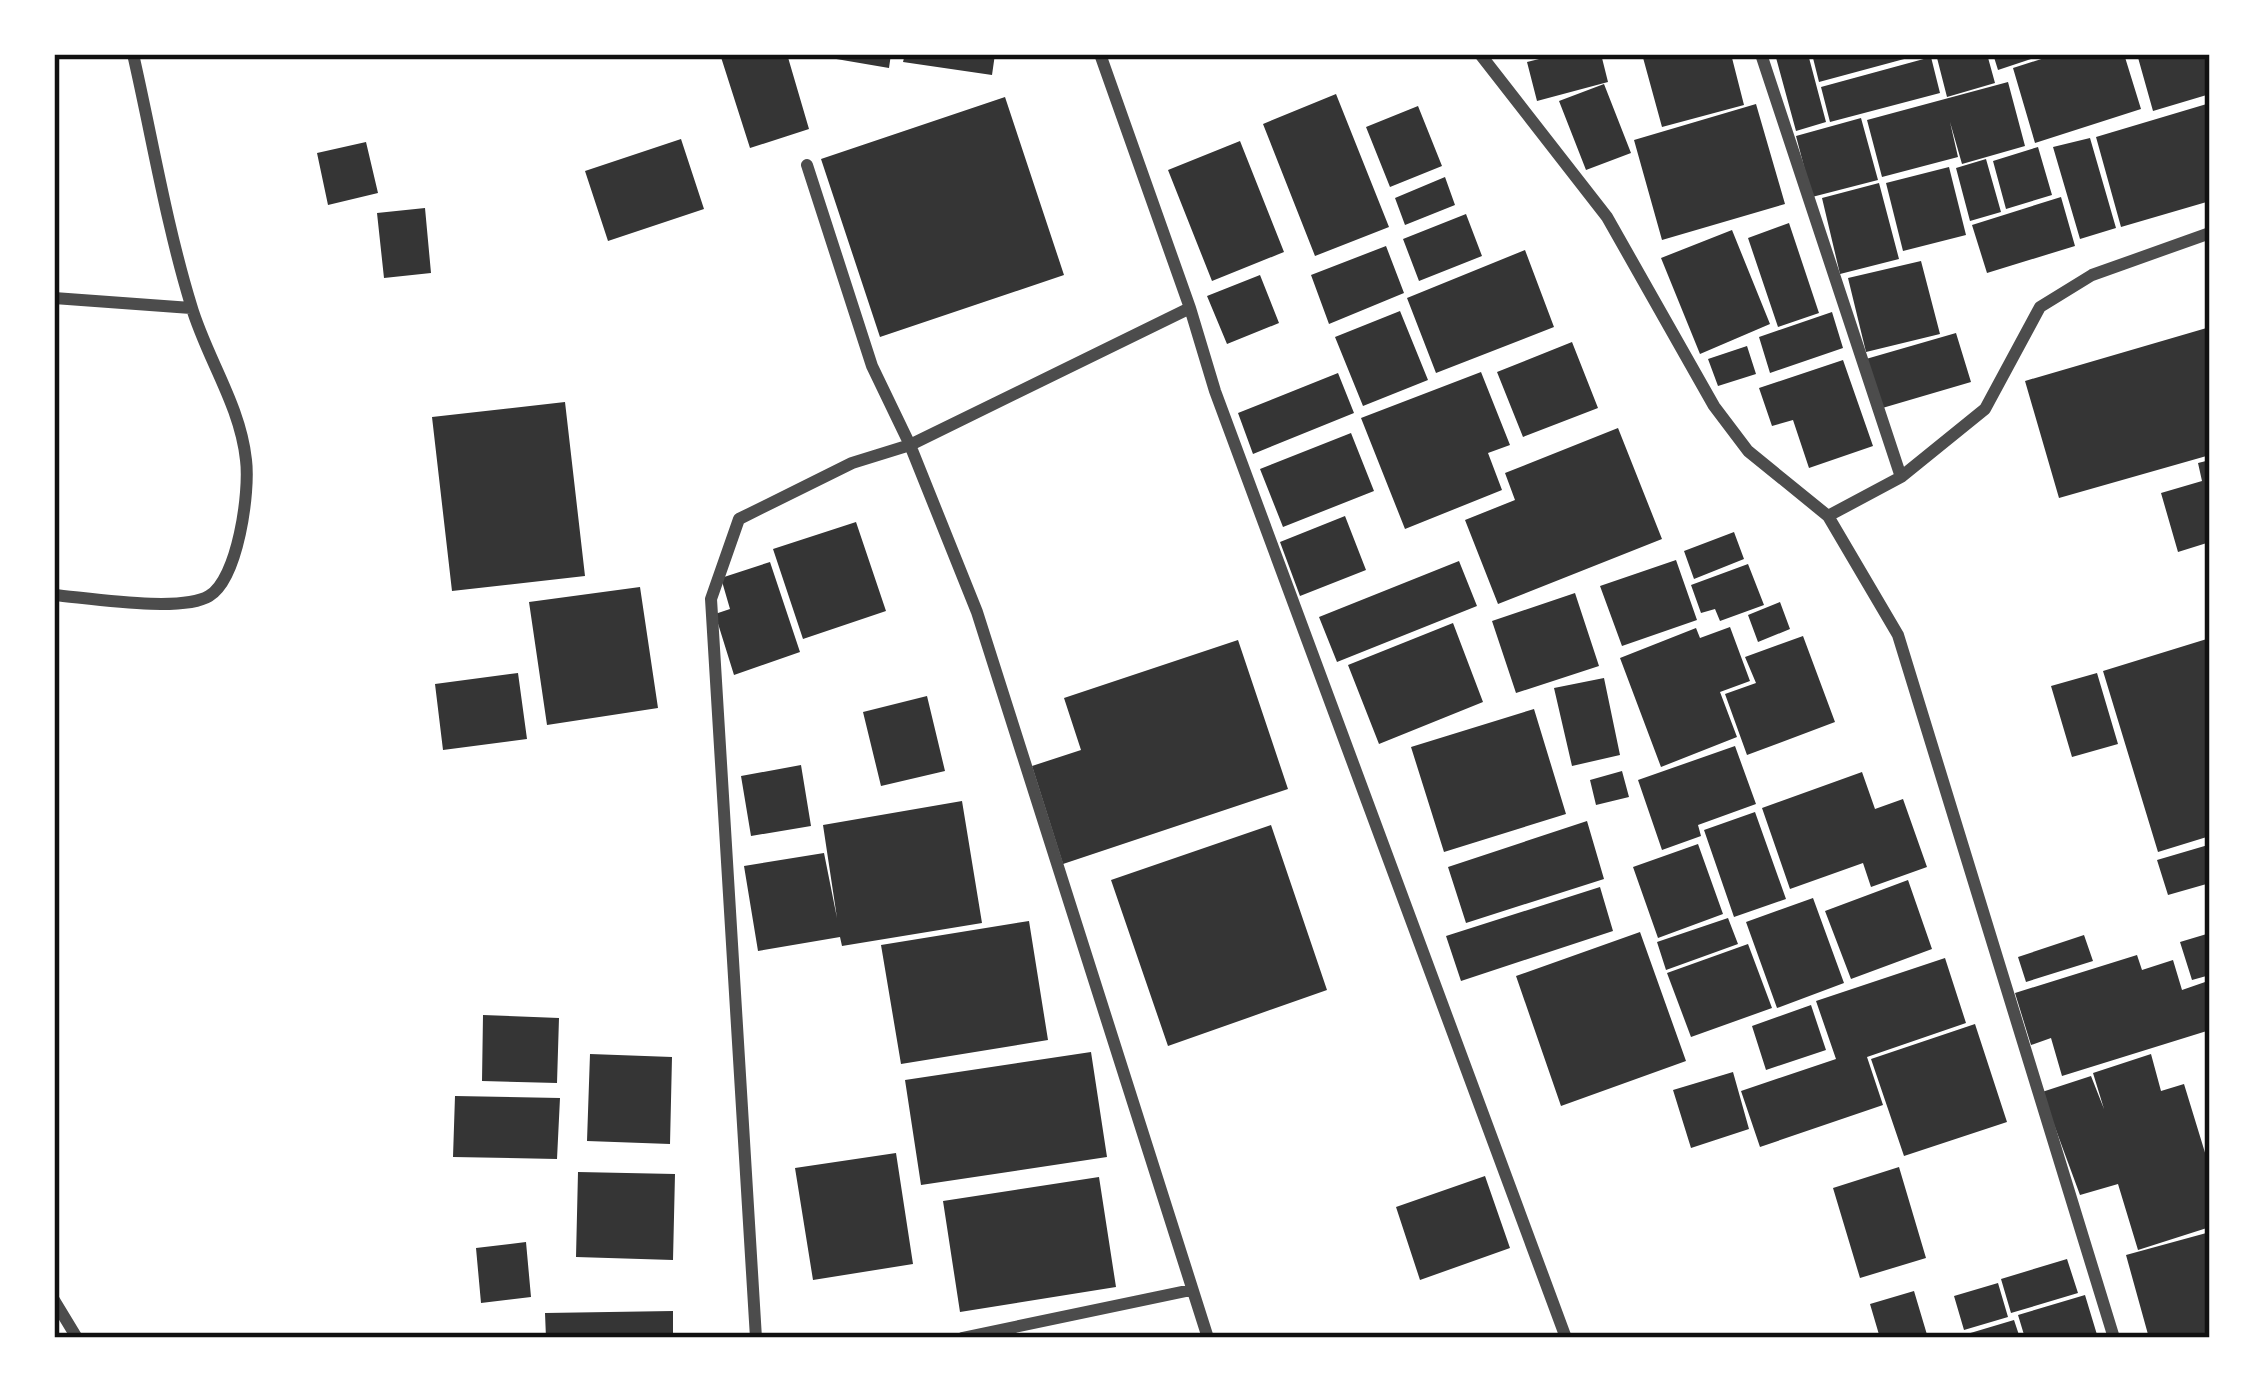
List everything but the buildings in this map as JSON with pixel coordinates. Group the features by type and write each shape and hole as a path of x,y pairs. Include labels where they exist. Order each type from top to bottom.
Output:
{"street":[{"path":"54,596 172,603 207,598 229,578 247,461 224,380 191,308 133,54"},
{"path":"1100,54 1215,392 1566,1338"},
{"path":"1480,54 1606,217 1714,406 1748,451 1828,516 1898,635 2114,1338"},
{"path":"1761,54 1901,477"},
{"path":"807,165 872,366 910,445 976,612 1208,1338"},
{"path":"1828,516 1901,477 1984,409 2040,307 2092,275 2210,233"},
{"path":"54,298 191,308"},
{"path":"756,1338 711,598 739,519 852,463 910,445 1190,308"},
{"path":"962,1338 1191,1289"},
{"path":"54,1300 77,1338"}]}
